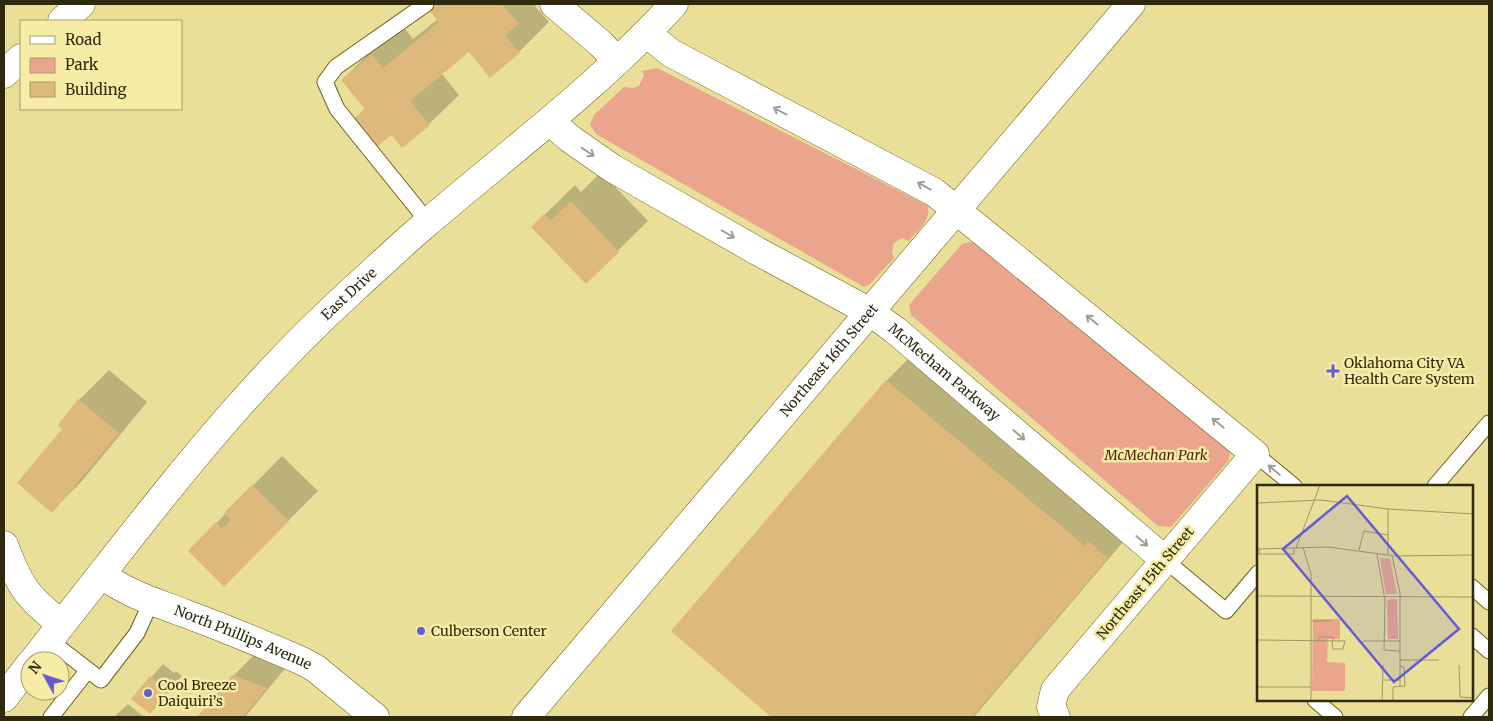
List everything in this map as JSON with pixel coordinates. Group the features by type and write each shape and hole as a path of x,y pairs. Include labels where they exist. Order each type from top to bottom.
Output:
{"street":[{"path":"63,20 81,4"},
{"path":"554,4 617,60"},
{"name":"East Drive","path":"41,651 185,469 236,408 294,346 428,222 550,121 646,33 674,4"},
{"name":"Northeast 16th Street","path":"526,717 1131,4"},
{"path":"646,33 671,53 934,192 1255,454"},
{"path":"4,74 20,59"},
{"name":"McMecham Parkway","path":"550,121 569,138 612,168 870,312 895,330 1164,560"},
{"name":"Northeast 15th Street","path":"1056,717 1051,707 1055,690 1255,454"},
{"path":"4,545 13,570 23,588 42,609 56,632"},
{"name":"North Phillips Avenue","path":"101,574 112,582 151,602 302,661 315,668 375,717"},
{"path":"4,698 20,677"}],"lane":[{"path":"426,4 336,67 325,82 337,109 428,222"},
{"path":"1436,485 1489,423"},
{"path":"1255,454 1293,485"},
{"path":"1164,560 1226,611 1257,574"},
{"path":"1473,588 1489,602"},
{"path":"56,632 88,670 100,680 137,633 151,602"},
{"path":"1473,637 1489,651"},
{"path":"51,717 88,670"},
{"path":"1471,717 1489,696"},
{"path":"1316,701 1335,717"}],"green space":[{"path":"657,68 927,205 928,215 926,220 909,241 902,238 894,243 892,252 894,258 870,284 864,287 596,134 590,125 594,115 624,87 633,88 639,86 644,75 642,71"},
{"name":"McMechan Park","path":"975,243 1230,447 1229,460 1171,527 1158,526 911,315 909,305 962,244"}],"building":[{"path":"432,4 502,4 519,24 505,35 520,53 490,78 469,52 410,101 430,125 402,148 391,135 374,149 351,121 365,109 341,80 372,54 383,68 439,22 427,8"},
{"path":"571,201 619,252 586,284 531,227 544,214 551,220"},
{"path":"886,380 1085,546 1089,542 1108,558 972,717 771,717 671,631"},
{"path":"78,399 119,433 52,513 17,483 62,429 58,425"},
{"path":"252,485 289,521 224,587 188,551 216,522 222,529 230,520 224,513"},
{"path":"232,675 267,688 243,717 197,717"},
{"path":"150,676 161,685 163,682 171,689 150,714 131,699"}],"place":[{"name":"Oklahoma City VA Health Care System","path":"1333,371"},
{"name":"Culberson Center","path":"421,631"},
{"name":"Cool Breeze Daiquiri’s","path":"148,693"}]}
